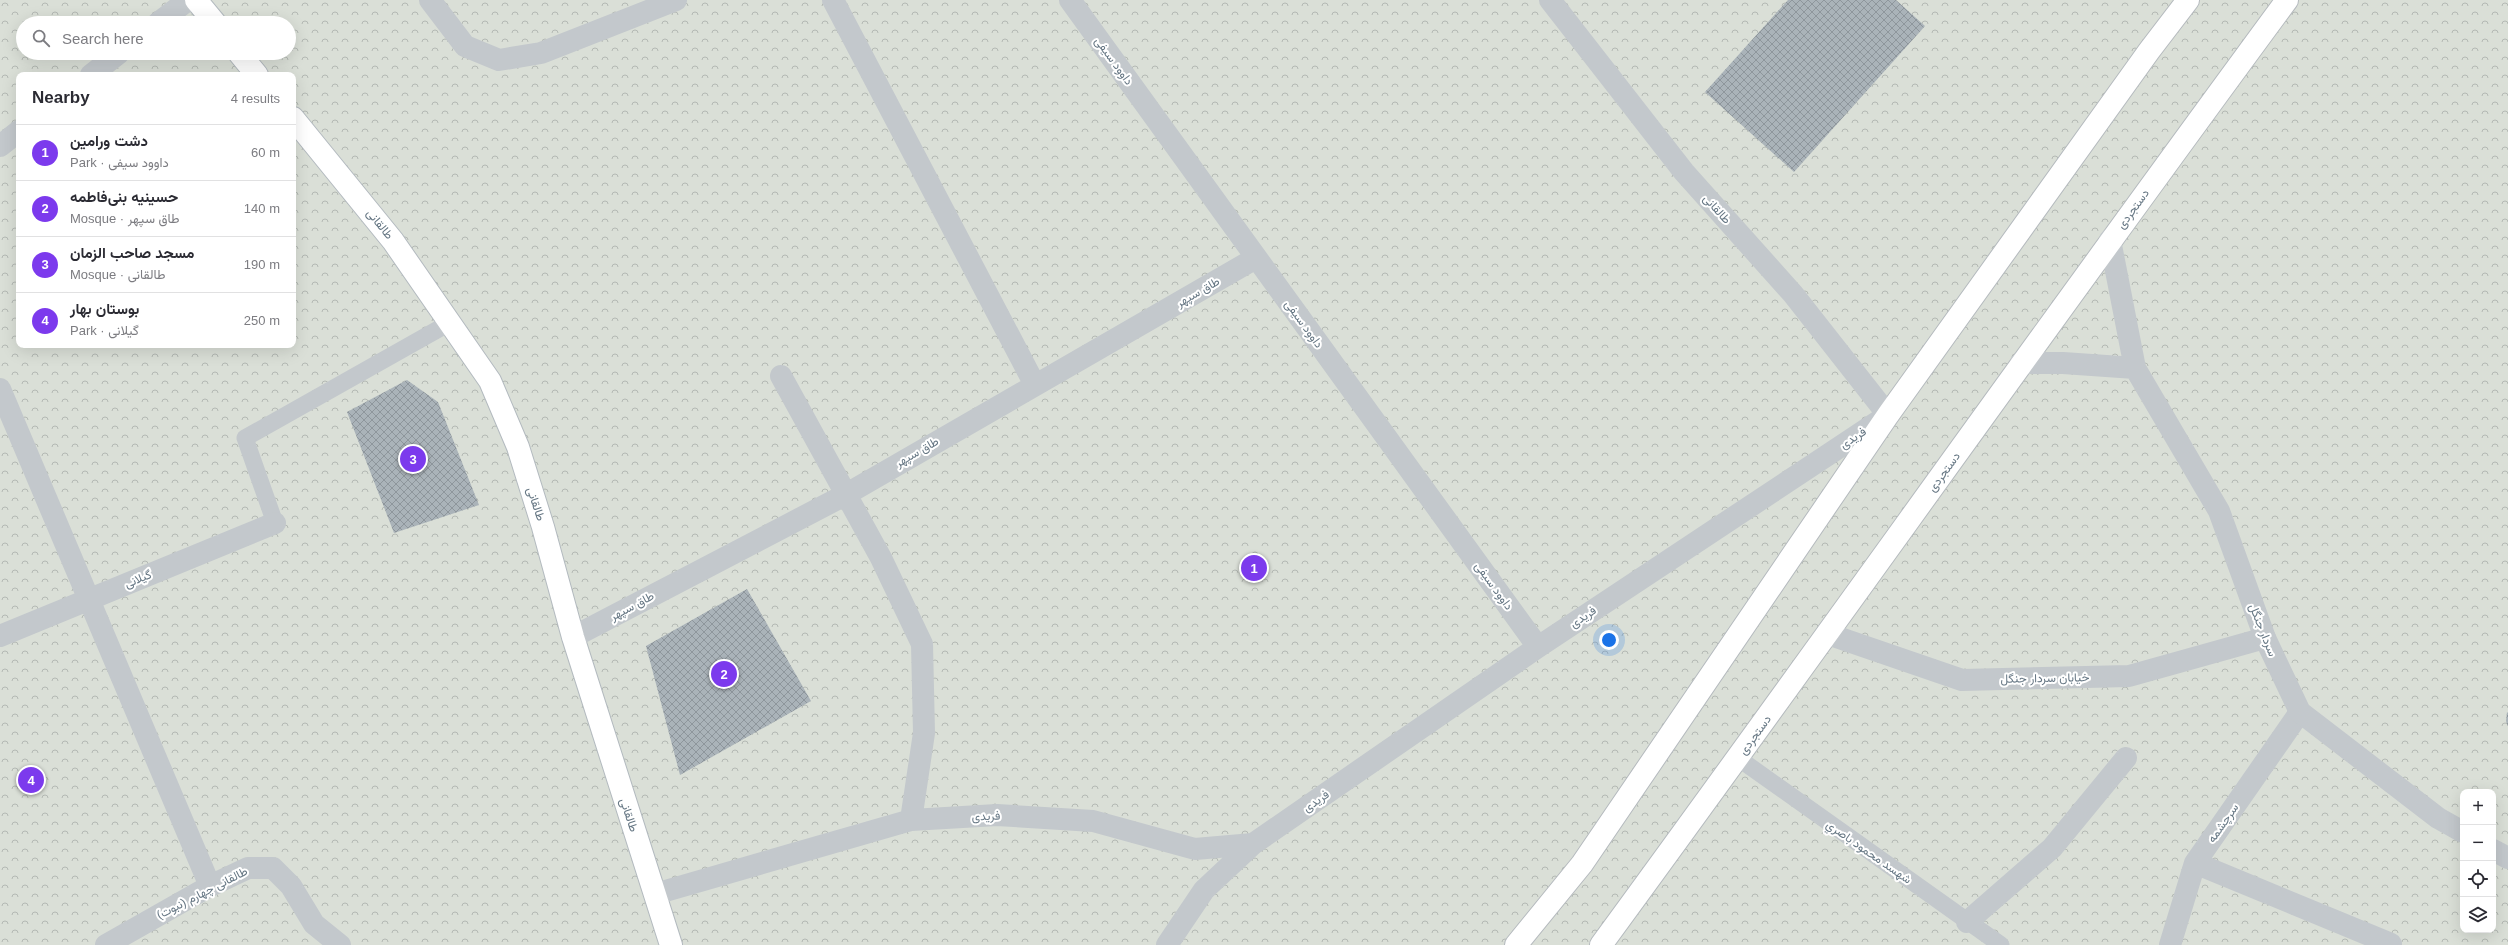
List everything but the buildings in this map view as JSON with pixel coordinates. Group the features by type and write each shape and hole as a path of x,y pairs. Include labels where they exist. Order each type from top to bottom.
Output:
{"main road":[{"path":"196,0 209,16"},
{"path":"1516,945 1582,864 1888,415 2149,51 2188,0"},
{"name":"دستجردی","path":"1601,945 1828,634 2110,240 2287,0"},
{"path":"246,60 256,72"},
{"name":"طالقانی","path":"296,122 394,241 451,322 490,381 518,447 543,527 572,637 654,894 672,945"}],"street":[{"path":"167,16 188,0"},
{"path":"430,0 465,46 499,60 541,53 676,0"},
{"path":"833,0 1035,385"},
{"name":"داوود سیفی","path":"1070,0 1538,647"},
{"name":"طالقانی","path":"1550,0 1684,172 1793,294 1888,415"},
{"path":"95,72 110,60"},
{"path":"0,146 16,133"},
{"name":"سردار جنگل","path":"2110,240 2135,368 2219,511 2265,638 2300,712 2438,818 2460,830"},
{"name":"طاق سپهر","path":"572,637 845,495 1256,258"},
{"path":"2021,363 2063,363 2135,368"},
{"path":"781,376 845,495 882,558 922,644 924,733 911,820"},
{"path":"0,389 210,886"},
{"name":"فریدی","path":"654,894 911,820 997,815 1093,821 1195,849 1253,844 1538,647 1888,415"},
{"name":"گیلانی","path":"0,636 275,523"},
{"name":"خیابان سردار جنگل","path":"1828,634 1962,680 2129,676 2265,638"},
{"name":"سرچشمه","path":"2170,945 2195,863 2300,712"},
{"path":"1967,922 2052,848 2126,758"},
{"path":"1168,945 1204,890 1253,844"},
{"path":"2496,852 2508,858"},
{"path":"2195,863 2390,944"},
{"name":"طالقانی چهارم (نبوت)","path":"106,945 210,886 248,868 273,868 291,886 314,924 340,945"}],"lane":[{"path":"275,523 245,438 451,322"},
{"name":"شهسد محمود باصري","path":"1738,758 2001,945"}],"green space":[{"path":"0,0 2508,0 2508,945 0,945"}],"place":[{"name":"مسجد صاحب الزمان","path":"413,459"},
{"name":"دشت ورامین","path":"1254,568"},
{"name":"حسینیه بنی‌فاطمه","path":"724,674"},
{"name":"بوستان بهار","path":"31,780"}]}
